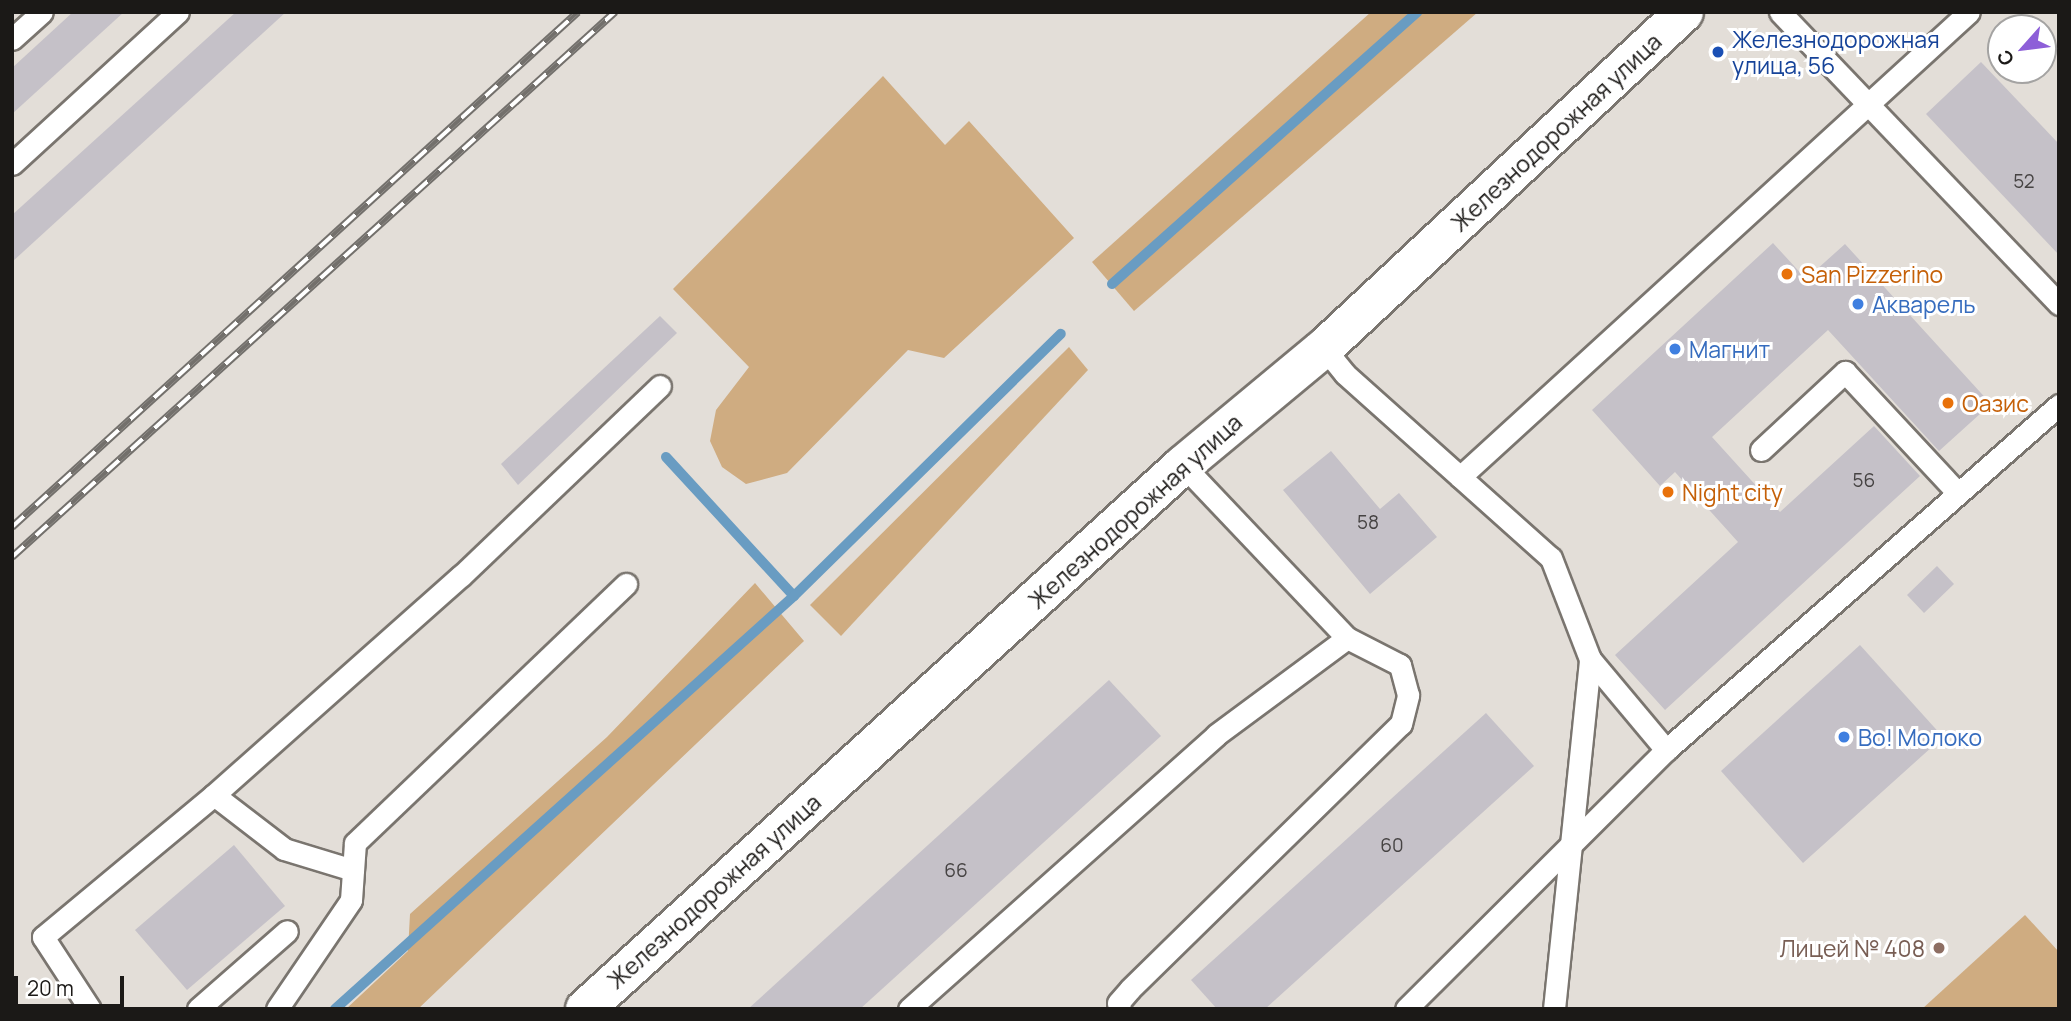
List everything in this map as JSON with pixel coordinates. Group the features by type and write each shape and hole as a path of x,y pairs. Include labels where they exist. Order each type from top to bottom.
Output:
{"street":[{"name":"Железнодорожная улица","path":"585,1009 1183,465 1324,348 1684,12"}],"lane":[{"path":"12,39 42,12"},
{"path":"12,164 178,12"},
{"path":"1780,12 2059,304"},
{"path":"1460,477 1969,12"},
{"path":"1324,348 1345,374 1551,558 1590,659 1666,750"},
{"path":"1761,450 1845,372 1957,492"},
{"path":"90,1009 43,937 214,795 461,576 660,386"},
{"path":"1406,1009 1666,750 2059,405"},
{"path":"1120,1009 1118,1003 1130,989 1401,724 1408,695 1400,665 1348,638 1183,465"},
{"path":"278,1009 351,900 355,843 626,584"},
{"path":"909,1009 1216,735 1348,638"},
{"path":"1554,1009 1567,848 1590,659"},
{"path":"214,795 284,849 353,870"},
{"path":"198,1009 287,931"}],"shaded area":[{"path":"1371,12 1478,12 1134,311 1092,262"},
{"path":"883,76 945,145 969,121 1074,238 944,358 908,350 787,473 746,484 722,467 710,441 716,410 749,367 673,289"},
{"path":"1069,347 1088,370 841,636 810,605"},
{"path":"755,583 804,641 418,1009 346,1009 408,951 410,914 607,737"},
{"path":"2025,915 2059,952 2059,1009 1922,1009"}],"building":[{"path":"73,12 124,12 12,114 12,68"},
{"path":"236,12 286,12 12,262 12,215"},
{"path":"1981,62 1987,68 1987,84 2002,84 2059,144 2059,255 1926,114"},
{"path":"1773,243 1806,279 1845,244 1991,404 1939,451 1828,330 1712,437 1780,512 1874,426 1920,476 1665,710 1615,655 1738,542 1675,472 1660,486 1592,410"},
{"path":"660,316 677,333 518,485 501,464"},
{"path":"1331,451 1380,509 1399,493 1437,537 1370,594 1283,490"},
{"path":"1937,566 1954,584 1924,613 1907,595"},
{"path":"1860,645 1943,737 1803,863 1721,771"},
{"path":"1109,680 1161,736 860,1009 748,1009"},
{"path":"1486,713 1534,766 1265,1009 1217,1009 1191,980"},
{"path":"234,845 285,906 187,990 135,930"}],"waterway":[{"path":"1112,284 1417,12"},
{"path":"335,1009 794,596 1061,334"},
{"path":"666,457 794,596"}],"railway":[{"path":"12,527 578,12"},
{"path":"12,557 615,12"}],"place":[{"name":"Железнодорожная улица, 56","path":"1718,52"},
{"name":"San Pizzerino","path":"1787,274"},
{"name":"Акварель","path":"1858,304"},
{"name":"Магнит","path":"1675,349"},
{"name":"Оазис","path":"1948,403"},
{"name":"Night city","path":"1668,492"},
{"name":"Во! Молоко","path":"1844,737"},
{"name":"Лицей № 408","path":"1939,948"}]}
